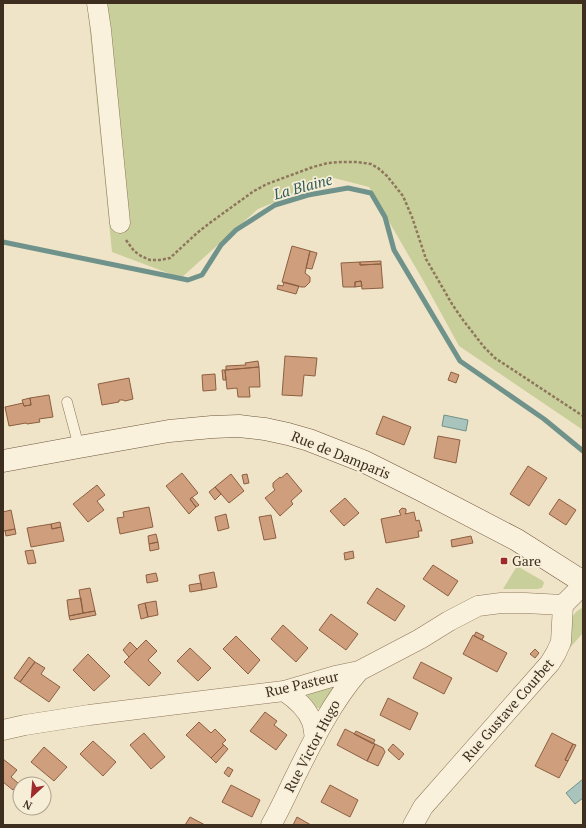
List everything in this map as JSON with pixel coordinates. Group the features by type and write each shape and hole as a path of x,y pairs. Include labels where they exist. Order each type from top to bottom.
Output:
{"main road":[{"name":"Rue de Damparis","path":"3,461 169,431 239,426 265,429 309,440 365,462 507,534 583,582"}],"street":[{"path":"97,3 120,223"},
{"path":"563,605 576,591 583,589"},
{"name":"Rue Pasteur","path":"3,730 88,715 284,691 335,676 359,671 478,606 501,603 563,605"},
{"name":"Rue Gustave Courbet","path":"413,825 423,807 550,663 560,642 563,605"},
{"name":"Rue Victor Hugo","path":"271,825 306,755 338,697 359,671"},
{"path":"284,691 298,700 306,710 312,722 315,739"}],"lane":[{"path":"68,402 79,447"}],"path":[{"path":"120,223 127,242 137,254 150,260 170,258 212,222 254,191 267,184 328,163 358,162 371,164 387,176 403,196 412,217 426,259 452,304 484,347 495,358 583,416"}],"green space":[{"path":"87,3 583,3 583,430 459,346 369,187 334,178 258,209 181,278 112,252"},
{"path":"517,566 543,581 544,583 542,588 503,589"},
{"path":"582,608 583,633 567,651 571,618"},
{"path":"334,686 335,688 324,706 320,708 313,708 306,697 309,690"}],"water":[{"path":"444,415 468,420 466,431 442,426"},
{"path":"583,779 583,798 575,804 566,793"}],"building":[{"path":"292,246 310,251 305,273 310,277 310,282 305,287 282,282"},
{"path":"310,251 317,253 312,269 306,268"},
{"path":"381,261 381,264 360,265 360,262"},
{"path":"360,262 360,265 381,264 383,288 362,289 361,281 355,282 355,287 343,287 341,263"},
{"path":"361,281 362,286 355,287 355,282"},
{"path":"284,282 299,286 296,294 277,289 278,285 283,286"},
{"path":"285,356 317,358 315,376 304,375 302,396 282,395"},
{"path":"258,361 259,367 226,370 226,366 246,365 245,363"},
{"path":"259,367 260,387 249,387 250,397 238,397 237,388 227,389 225,370"},
{"path":"222,370 225,370 226,380 223,380"},
{"path":"451,372 459,375 456,383 448,380"},
{"path":"215,374 216,390 203,391 202,375"},
{"path":"129,378 133,399 125,401 119,400 119,402 102,405 98,384"},
{"path":"49,395 53,417 39,419 40,422 9,426 5,407 23,403 24,406 31,405 30,398"},
{"path":"30,398 31,405 24,406 22,400"},
{"path":"383,416 411,427 404,445 376,434"},
{"path":"438,436 460,440 456,463 434,458"},
{"path":"528,466 547,478 529,506 510,494"},
{"path":"182,473 198,493 190,499 196,507 189,514 166,486"},
{"path":"287,473 302,491 291,501 293,504 280,516 265,498 275,490 273,483"},
{"path":"231,474 244,491 229,503 215,487"},
{"path":"247,474 249,483 244,484 242,475"},
{"path":"97,485 105,495 97,501 104,510 88,522 73,504"},
{"path":"215,487 221,494 215,500 209,492"},
{"path":"192,497 199,505 196,507 190,499"},
{"path":"345,498 359,513 344,526 330,511"},
{"path":"559,499 576,510 566,525 549,514"},
{"path":"149,507 153,527 120,534 117,518 124,517 123,512"},
{"path":"402,508 406,509 405,514 414,512 416,521 419,520 422,531 418,531 419,537 386,543 381,519 401,515 399,511"},
{"path":"11,510 15,529 3,531 3,512"},
{"path":"226,514 229,528 218,531 215,517"},
{"path":"271,515 276,538 264,540 259,517"},
{"path":"60,522 61,527 52,529 51,524"},
{"path":"51,524 52,529 61,527 64,541 31,547 27,528"},
{"path":"15,529 16,534 6,536 5,531"},
{"path":"156,534 158,542 149,544 148,536"},
{"path":"471,536 473,543 452,547 451,540"},
{"path":"158,542 159,549 150,551 149,544"},
{"path":"33,550 36,563 28,564 25,551"},
{"path":"353,551 354,558 345,560 344,553"},
{"path":"433,565 458,581 448,596 423,579"},
{"path":"214,572 217,587 202,590 199,575"},
{"path":"156,573 158,581 147,583 146,575"},
{"path":"201,583 202,590 190,592 189,585"},
{"path":"90,588 95,611 83,613 79,590"},
{"path":"377,588 405,606 395,621 367,603"},
{"path":"81,598 83,613 69,616 67,600"},
{"path":"156,601 158,615 148,617 145,603"},
{"path":"145,603 148,617 141,619 138,605"},
{"path":"95,611 96,615 70,620 69,616"},
{"path":"331,614 358,634 346,650 319,630"},
{"path":"283,625 308,648 296,662 271,639"},
{"path":"476,632 484,636 482,640 474,636"},
{"path":"473,635 507,653 497,672 463,654"},
{"path":"236,636 260,660 248,674 223,649"},
{"path":"146,640 157,651 148,660 161,673 149,686 124,662"},
{"path":"130,642 137,649 129,657 123,650"},
{"path":"190,648 211,668 198,681 177,661"},
{"path":"535,649 539,653 535,658 530,654"},
{"path":"88,654 110,676 94,691 73,670"},
{"path":"29,657 35,662 20,682 14,678"},
{"path":"35,662 45,668 41,674 60,687 49,702 20,682"},
{"path":"421,662 452,678 444,694 413,678"},
{"path":"388,698 418,713 410,730 380,715"},
{"path":"265,712 277,721 274,725 287,735 276,750 250,731"},
{"path":"199,722 211,733 215,729 226,740 222,744 224,745 211,758 186,735"},
{"path":"345,729 375,744 367,761 337,745"},
{"path":"356,731 375,740 373,744 354,734"},
{"path":"144,733 165,757 151,769 130,745"},
{"path":"552,733 573,744 565,760 568,761 559,778 535,766"},
{"path":"93,741 116,762 103,776 80,754"},
{"path":"375,744 383,748 385,752 378,766 367,761"},
{"path":"393,744 404,754 399,760 388,750"},
{"path":"573,744 576,745 568,761 565,760"},
{"path":"224,745 228,749 216,763 211,758"},
{"path":"44,747 67,767 54,781 52,779 52,776 48,776 31,762"},
{"path":"3,759 17,770 11,777 12,789 3,782"},
{"path":"228,767 233,770 229,777 224,773"},
{"path":"231,785 260,800 252,817 222,802"},
{"path":"330,785 358,800 350,817 321,802"},
{"path":"190,817 205,825 185,825"},
{"path":"297,817 311,825 293,825"}],"waterway":[{"name":"La Blaine","path":"3,242 188,280 202,275 221,245 236,230 275,205 308,195 348,188 371,193 385,217 394,250 460,361 544,419 583,451"}],"place":[{"name":"Gare","path":"504,561"}]}
